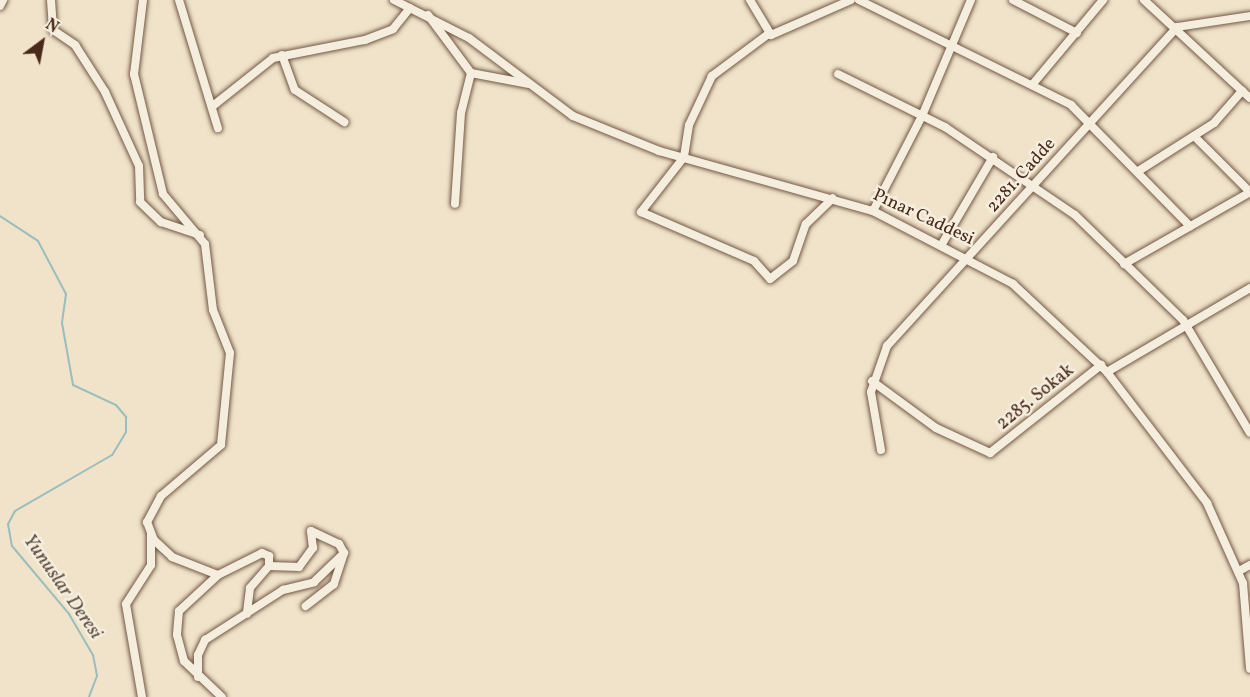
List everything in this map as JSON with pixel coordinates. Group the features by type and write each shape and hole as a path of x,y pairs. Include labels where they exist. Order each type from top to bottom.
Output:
{"street":[{"path":"0,6 3,0"},
{"path":"51,0 53,30 75,45 105,92 139,165 140,202 161,222 200,235"},
{"path":"143,0 135,78 163,194 200,235 213,310 230,349 224,436 219,447 153,504 147,518 151,535 152,563"},
{"path":"179,0 214,105 218,128"},
{"name":"Pınar Caddesi","path":"394,0 428,15 482,46 573,116 684,157 873,211 969,258 1013,284 1104,369 1207,503 1239,571 1250,669"},
{"path":"750,0 767,35"},
{"path":"833,198 810,218 793,261 770,279 754,261 642,215 645,203 684,157 689,125 712,76 767,35 850,0"},
{"path":"859,0 1071,105 1140,170 1190,226"},
{"path":"873,211 922,116 971,0"},
{"path":"1013,0 1077,33"},
{"path":"1032,85 1103,0"},
{"path":"1144,0 1177,27 1250,98"},
{"path":"214,105 254,70 282,55 365,40 393,29 410,8"},
{"path":"428,15 471,73 530,84"},
{"path":"1177,27 1250,15"},
{"name":"2281. Cadde","path":"872,381 887,346 1038,186 1177,27"},
{"path":"282,55 295,90 344,122"},
{"path":"455,204 461,113 471,73"},
{"path":"838,74 922,116 1038,186 1184,322 1250,433"},
{"path":"1140,170 1194,136 1242,91"},
{"path":"1124,264 1250,192 1194,136"},
{"path":"942,244 993,157"},
{"name":"2285. Sokak","path":"872,381 936,428 990,453 1104,369 1184,322 1250,288"},
{"path":"872,381 881,450"},
{"path":"269,566 299,567 312,550 308,536 313,531 334,540 344,553"},
{"path":"151,535 168,554 218,575"},
{"path":"222,697 198,677 181,655 177,619 189,599 218,575 262,553 269,556 269,566 250,588 247,614"},
{"path":"306,606 332,589 344,553"},
{"path":"198,677 203,643 283,590 314,582 344,553"},
{"path":"142,697 126,604 152,563 168,554"},
{"path":"1239,571 1250,565"}],"waterway":[{"name":"Yunuslar Deresi","path":"0,216 38,241 66,294 62,323 73,385 116,405 126,417 126,432 112,455 15,511 8,524 12,546 69,614 93,655 97,676 89,697"}]}
